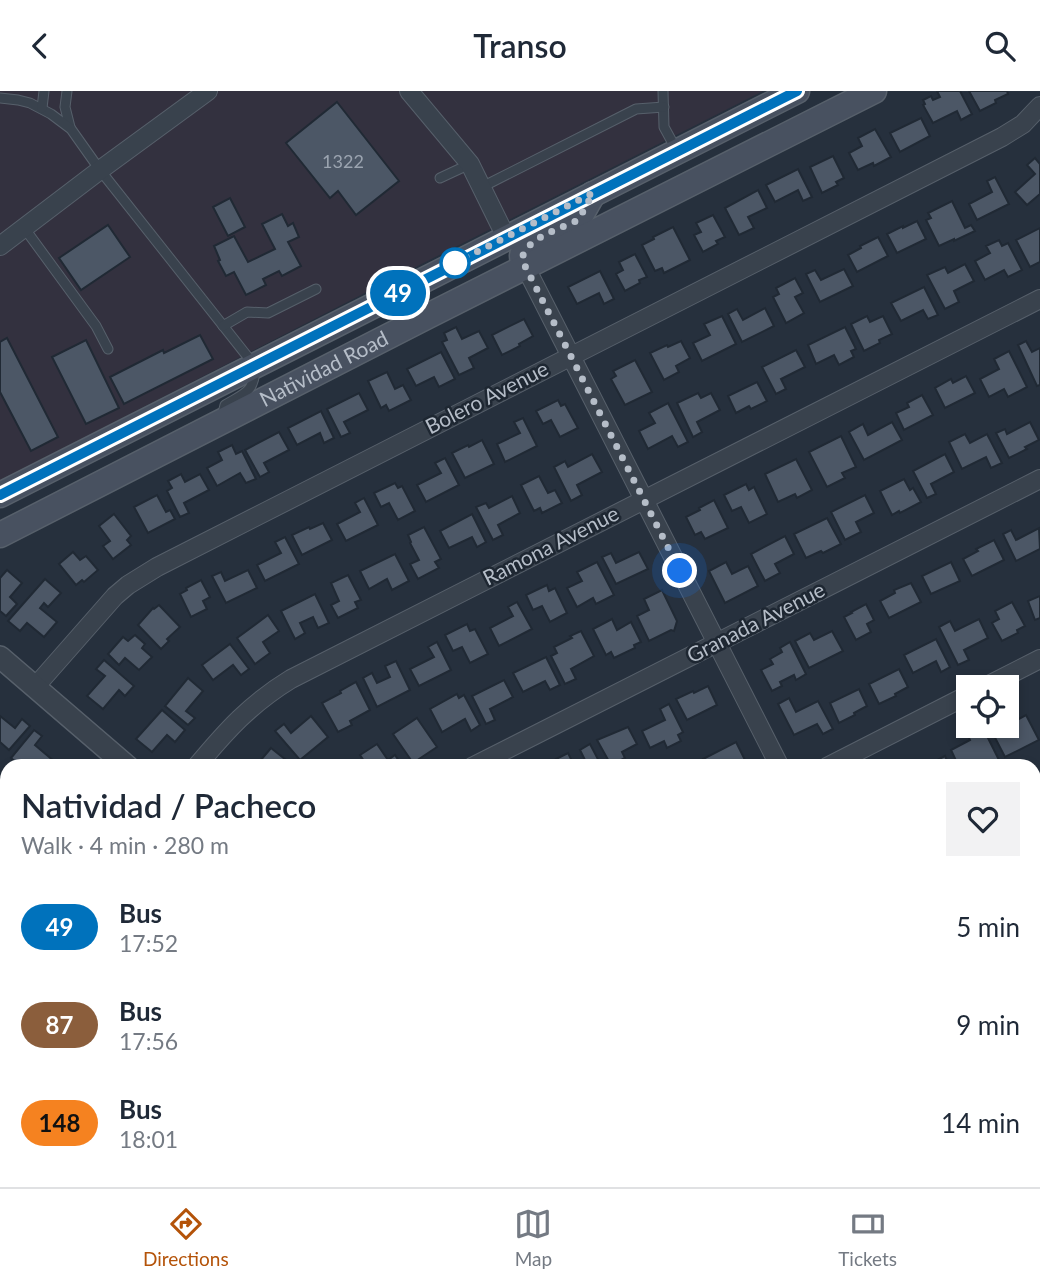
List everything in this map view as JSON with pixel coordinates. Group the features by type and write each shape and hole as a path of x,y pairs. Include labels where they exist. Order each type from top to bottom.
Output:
{"main road":[{"name":"Natividad Road","path":"0,495 797,91"},
{"name":"Natividad Road","path":"0,535 874,91"},
{"path":"526,268 522,260 527,247 576,221 593,193"}],"street":[{"path":"0,246 208,91"},
{"path":"410,91 470,164 506,237"},
{"name":"Bolero Avenue","path":"35,687 102,610 142,575 1013,132 1040,106"},
{"path":"526,268 776,759"},
{"name":"Ramona Avenue","path":"203,759 243,713 291,678 1040,299"},
{"name":"Granada Avenue","path":"488,759 1040,479"},
{"path":"0,657 119,759"},
{"path":"1009,675 1040,659"},
{"path":"843,759 956,701"}],"lane":[{"path":"42,108 44,91"},
{"path":"67,91 65,107 71,129 100,170 255,366 255,381 247,391 225,404 220,422"},
{"path":"663,91 664,127 677,151"},
{"path":"0,98 18,100 42,108 71,129"},
{"path":"482,187 636,109 664,107"},
{"path":"440,179 470,164"},
{"path":"25,229 96,326 108,349"},
{"path":"223,326 247,312 268,313 316,289"}],"shaded area":[{"path":"0,91 763,91 0,481"}],"building":[{"path":"937,91 960,91 972,114 961,120 957,111 933,123 923,100 931,96 933,100 940,97"},
{"path":"969,91 1007,91 1008,94 980,111"},
{"path":"337,102 399,181 356,215 338,191 330,198 286,143"},
{"path":"921,118 930,136 900,152 890,133"},
{"path":"875,129 891,157 874,166 873,163 858,170 849,153 862,146 858,138"},
{"path":"833,156 844,178 836,182 838,185 822,193 810,167"},
{"path":"1035,158 1040,164 1040,194 1027,205 1015,192 1035,174 1027,165"},
{"path":"798,169 812,197 803,201 798,190 775,202 766,185"},
{"path":"995,177 1009,204 977,220 969,204 992,192 987,181"},
{"path":"758,190 767,208 748,217 754,228 739,235 725,208"},
{"path":"230,198 245,227 228,236 213,207"},
{"path":"952,201 965,228 971,225 975,231 939,246 926,220 931,218 928,213"},
{"path":"282,214 288,226 293,223 299,237 288,242 301,266 282,276 279,271 263,279 266,285 246,295 234,272 226,276 214,246 234,236 248,262 275,249 262,224"},
{"path":"713,215 725,237 703,252 694,235 701,232 696,223"},
{"path":"917,221 926,239 897,253 887,234"},
{"path":"108,225 130,257 81,290 59,258"},
{"path":"673,227 690,260 664,273 662,268 655,271 642,245"},
{"path":"1040,228 1040,262 1030,267 1016,240"},
{"path":"878,237 888,256 857,272 848,255"},
{"path":"999,240 1002,246 1008,243 1022,270 1008,277 1004,270 985,280 975,261 990,253 986,246"},
{"path":"635,254 647,277 625,291 616,274 623,270 619,262"},
{"path":"965,264 974,281 954,291 959,302 945,309 927,275 945,267 948,273"},
{"path":"844,269 853,286 820,302 806,274 815,270 821,280"},
{"path":"600,271 614,299 604,304 599,293 577,304 568,287"},
{"path":"795,278 803,293 795,297 804,313 786,323 773,297 779,294 776,288"},
{"path":"924,287 938,315 928,319 923,310 901,321 891,303"},
{"path":"765,308 774,326 742,342 728,314 737,309 743,320"},
{"path":"722,316 736,344 702,361 693,343 710,335 704,324"},
{"path":"867,316 870,322 883,316 892,334 864,351 851,324"},
{"path":"524,319 533,336 502,355 492,335"},
{"path":"456,327 462,339 479,331 488,348 469,358 474,368 459,375 442,342 447,340 444,333"},
{"path":"845,327 856,349 851,351 854,357 839,365 834,355 816,364 808,345"},
{"path":"200,335 213,359 124,404 110,377"},
{"path":"7,338 58,437 31,451 0,392 0,342"},
{"path":"86,340 119,408 86,424 52,357"},
{"path":"681,341 690,358 676,366 679,372 664,380 650,353"},
{"path":"1026,341 1032,352 1040,348 1040,385 1037,386 1018,345"},
{"path":"796,350 805,367 781,379 786,389 776,394 762,367"},
{"path":"1009,351 1027,387 1008,397 1004,389 989,397 980,379 999,369 994,359"},
{"path":"441,352 455,379 439,387 434,377 416,386 407,369"},
{"path":"635,360 652,392 625,405 611,379 616,376 613,371"},
{"path":"387,372 395,389 403,385 411,400 389,411 386,405 381,408 368,381"},
{"path":"966,376 975,393 945,408 935,388 951,379 953,383"},
{"path":"757,382 767,401 736,413 728,396"},
{"path":"359,393 368,410 344,422 350,433 341,437 327,409"},
{"path":"698,393 701,398 711,393 720,410 697,422 702,432 693,437 677,403"},
{"path":"922,395 933,415 904,430 896,413 909,407 907,403"},
{"path":"558,400 561,406 565,404 578,428 560,437 551,420 543,424 536,411"},
{"path":"668,403 688,442 678,447 672,436 648,449 639,431 655,423 649,413"},
{"path":"321,411 334,438 324,443 320,433 297,445 288,428"},
{"path":"523,418 537,446 505,462 497,444 520,433 514,422"},
{"path":"892,422 902,440 864,460 849,432 863,424 868,435"},
{"path":"1030,422 1039,440 1009,458 996,433 1005,429 1007,434"},
{"path":"279,432 289,450 264,463 269,472 260,477 245,450"},
{"path":"965,434 970,443 987,434 1002,463 991,468 986,457 962,469 949,442"},
{"path":"841,436 856,467 842,473 845,478 827,487 809,452"},
{"path":"482,440 494,464 465,478 452,453"},
{"path":"232,445 236,454 242,451 256,479 246,483 240,473 217,486 207,468 222,460 218,452"},
{"path":"592,454 602,472 577,485 582,495 571,501 554,467 565,461 568,467"},
{"path":"945,454 954,472 931,484 936,494 927,498 913,471"},
{"path":"445,458 459,485 426,502 417,485 441,473 435,463"},
{"path":"796,459 812,490 797,498 795,494 778,502 765,474"},
{"path":"181,474 185,482 200,474 209,490 184,503 189,513 180,517 167,491 172,488 168,481"},
{"path":"539,476 548,493 555,490 562,503 542,513 540,508 534,511 521,485"},
{"path":"904,479 921,502 892,515 880,491"},
{"path":"395,483 398,488 402,486 415,511 398,520 389,503 381,507 374,493"},
{"path":"746,484 749,490 754,487 767,514 749,523 741,507 732,511 724,495"},
{"path":"157,495 166,512 170,510 175,519 148,533 134,507"},
{"path":"865,495 874,513 856,522 861,532 845,540 831,512"},
{"path":"512,496 520,513 498,525 503,535 493,540 476,507 486,503 489,508"},
{"path":"364,498 378,525 346,541 337,524 360,512 355,503"},
{"path":"714,500 728,528 705,539 701,532 695,535 686,517"},
{"path":"114,514 131,536 127,540 131,545 113,559 103,546 110,541 99,526"},
{"path":"472,514 486,542 477,547 472,537 449,548 440,531"},
{"path":"827,518 841,544 806,558 794,534"},
{"path":"323,523 332,540 302,555 292,535"},
{"path":"424,527 441,559 435,562 439,568 418,579 410,564 419,560 408,535"},
{"path":"1039,528 1040,549 1016,561 1003,534 1011,530 1016,540"},
{"path":"785,536 794,554 775,564 780,573 765,581 751,554"},
{"path":"285,537 299,564 265,581 257,565 281,553 275,542"},
{"path":"994,540 1004,560 972,576 963,559"},
{"path":"73,552 80,560 86,556 98,570 76,585 59,564"},
{"path":"639,552 648,569 616,584 602,557 611,553 616,563"},
{"path":"395,554 409,581 392,590 387,579 369,589 360,571"},
{"path":"597,562 614,595 596,604 593,598 577,607 567,588 582,581 577,572"},
{"path":"726,562 732,574 748,566 758,586 725,603 709,571"},
{"path":"951,562 960,581 931,594 922,576"},
{"path":"7,570 22,583 10,597 17,604 6,616 0,611 0,578"},
{"path":"248,570 257,588 226,603 212,576 221,572 225,581"},
{"path":"348,575 361,600 355,602 358,608 338,618 331,605 339,601 331,583"},
{"path":"45,579 61,593 48,607 44,603 40,608 57,622 44,637 27,623 20,631 8,621"},
{"path":"201,580 210,597 203,601 207,609 191,617 180,594"},
{"path":"911,583 921,602 889,618 880,601 895,593 894,590"},
{"path":"547,585 549,591 555,588 567,613 550,622 542,606 533,610 526,595"},
{"path":"662,590 677,621 674,631 649,641 637,616 649,610 644,599"},
{"path":"315,594 329,623 318,628 313,617 300,623 305,633 295,639 281,611"},
{"path":"1040,596 1040,618 1035,620 1028,601"},
{"path":"517,602 532,629 499,646 490,628 513,616 508,607"},
{"path":"1012,602 1025,626 1002,641 992,623 999,619 995,611"},
{"path":"866,604 874,620 867,624 871,632 856,640 844,617"},
{"path":"159,605 180,627 161,649 138,625"},
{"path":"268,615 279,631 263,642 270,653 255,664 237,638"},
{"path":"612,619 617,630 631,622 641,642 634,645 635,648 614,658 611,652 606,655 593,629"},
{"path":"979,619 988,638 964,650 969,660 958,665 939,627 950,621 955,631"},
{"path":"467,624 470,631 475,629 488,654 470,663 462,647 453,651 445,635"},
{"path":"581,631 594,656 571,669 576,679 565,684 551,656 557,653 554,647"},
{"path":"832,631 843,651 809,668 795,641 810,633 814,640"},
{"path":"135,635 145,644 142,648 152,657 139,670 125,658 119,665 108,654 123,637 128,641"},
{"path":"936,639 950,667 941,672 936,661 913,673 904,655"},
{"path":"437,642 451,670 419,686 410,669 434,657 428,647"},
{"path":"790,642 806,674 796,680 794,675 780,682 782,686 772,691 761,670 773,664 770,659 782,652 780,648"},
{"path":"230,644 249,669 241,675 233,665 213,680 202,665"},
{"path":"546,657 560,685 550,690 545,681 523,692 513,673"},
{"path":"104,660 134,686 125,696 119,690 103,709 87,696 105,676 96,669"},
{"path":"396,661 410,690 377,707 363,678 372,673 377,683 390,677 385,666"},
{"path":"899,669 908,687 879,704 869,684"},
{"path":"188,678 203,691 186,711 195,718 188,725 165,706"},
{"path":"504,680 513,697 490,709 495,720 486,724 472,696"},
{"path":"356,682 370,710 350,721 352,725 338,732 322,703"},
{"path":"708,686 717,705 687,720 676,699"},
{"path":"859,689 867,706 839,723 830,703"},
{"path":"457,694 459,698 464,695 480,725 471,731 465,719 442,732 430,709"},
{"path":"789,698 796,712 818,701 833,729 823,734 817,724 794,735 778,704"},
{"path":"669,704 683,732 678,735 681,741 667,748 664,741 650,748 642,731 665,720 660,709"},
{"path":"162,710 185,730 175,742 167,735 152,752 136,739"},
{"path":"1026,715 1039,740 1005,757 995,738 1019,738 1019,719"},
{"path":"0,716 15,728 22,719 30,726 9,750 0,742"},
{"path":"311,716 328,737 299,759 275,731 284,724 291,733"},
{"path":"417,718 437,747 419,759 410,759 393,734"},
{"path":"628,727 637,744 622,752 625,758 608,759 597,740"},
{"path":"34,730 42,736 35,745 51,759 12,759"},
{"path":"969,738 988,738 998,759 955,759 951,750 970,740"},
{"path":"736,742 744,759 703,759"},
{"path":"377,744 387,759 363,759 360,755"},
{"path":"590,744 598,759 584,759 580,750"},
{"path":"271,748 285,759 262,759"},
{"path":"568,753 571,759 556,759"}],"bus line":[{"name":"49","path":"0,495 797,91"}],"route":[{"path":"455,263 593,193 576,221 536,240 527,247 522,260 680,571"}]}
